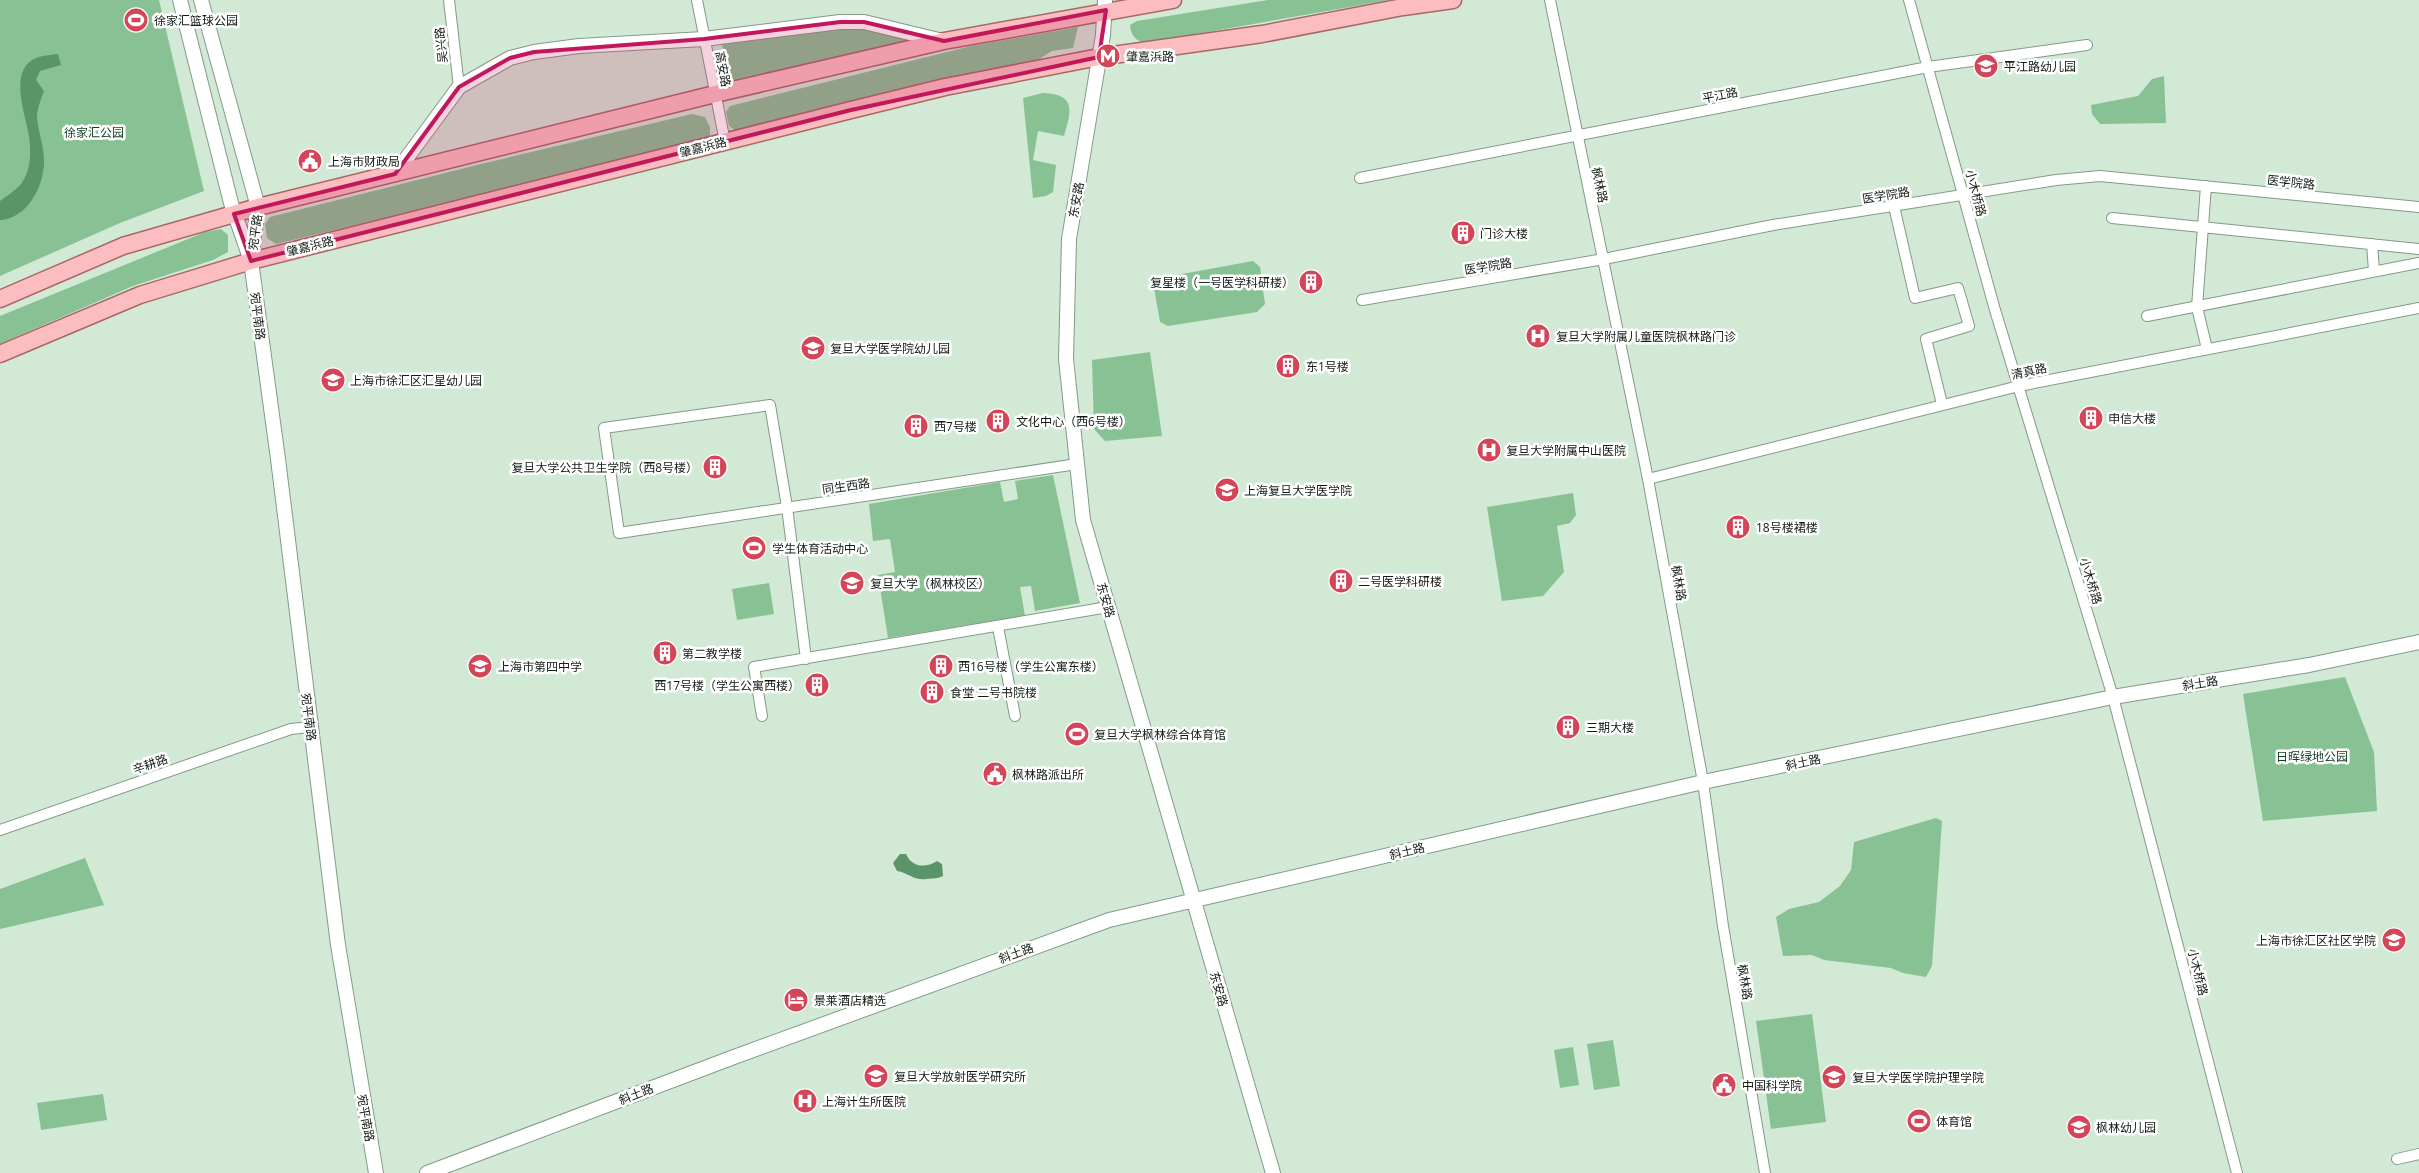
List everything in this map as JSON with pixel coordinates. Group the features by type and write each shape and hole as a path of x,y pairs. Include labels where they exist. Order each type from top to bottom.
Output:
{"main road":[{"name":"宛平路","path":"180,0 234,214 250,261"},
{"name":"宛平路","path":"201,0 258,207 250,261"},
{"path":"0,299 123,246 258,207 715,94 944,41 1105,5 1173,0"},
{"name":"肇嘉浜路","path":"0,354 140,295 250,261 945,88 1099,57 1262,34 1403,7 1453,0"},
{"name":"东安路","path":"1105,5 1099,57 1070,239 1066,359 1083,520 1273,1173"},
{"path":"395,174 459,87 510,58 534,52 579,46 704,39 840,22 864,22 944,41"},
{"name":"宛平南路","path":"250,261 279,468 338,945 376,1173"},
{"name":"斜土路","path":"428,1173 734,1057 1109,920 1703,782 2113,697 2319,663 2419,642"}],"street":[{"name":"吴兴路","path":"449,0 459,87"},
{"name":"高安路","path":"697,0 725,142"},
{"name":"枫林路","path":"1550,0 1648,479 1703,782 1723,926 1765,1173"},
{"name":"小木桥路","path":"1909,0 1963,196 2113,697 2237,1173"},
{"name":"平江路","path":"1360,178 1928,67 2087,45"},
{"name":"医学院路","path":"1362,300 1604,259 1773,225 2056,180 2100,176 2419,208"},
{"path":"2206,186 2197,307 2208,349"},
{"path":"1894,206 1915,298 1958,288 1969,326 1926,339 1942,404"},
{"path":"2112,218 2419,248"},
{"path":"2372,244 2374,271"},
{"path":"2147,316 2419,263"},
{"name":"清真路","path":"1648,479 2019,386 2419,308"},
{"name":"同生西路","path":"787,508 770,405 604,428 619,533 787,508 1077,464"},
{"path":"787,508 806,659"},
{"path":"762,716 754,668 1108,608"},
{"path":"998,627 1015,716"},
{"name":"辛耕路","path":"0,830 291,728 310,727"},
{"path":"2397,1159 2419,1154"}],"highlighted area":[{"path":"1106,10 1099,57 851,110 251,261 234,214 395,174 459,87 510,58 534,52 704,39 840,22 864,22 944,41"}],"green space":[{"name":"徐家汇公园","path":"0,0 159,0 204,191 120,223 0,276"},
{"path":"1268,0 1390,0 1145,43 1134,37 1130,25 1137,21"},
{"path":"1078,27 1073,48 1052,51 1036,61 739,133 729,126 726,112 730,106 971,46"},
{"path":"821,28 871,28 922,41 728,86 722,43"},
{"path":"2164,76 2166,123 2100,124 2092,114 2091,105 2138,96 2152,79"},
{"path":"1043,93 1062,97 1069,106 1069,112 1064,136 1038,131 1033,160 1056,165 1053,192 1046,196 1033,198 1023,98"},
{"path":"692,114 705,117 710,127 710,136 700,143 276,244 267,238 265,224 270,217"},
{"path":"221,229 228,235 228,252 213,260 133,286 0,344 0,316 205,232"},
{"path":"1253,261 1260,267 1265,304 1257,312 1168,326 1160,322 1154,288 1160,278"},
{"path":"1150,352 1162,436 1105,441 1094,429 1092,360"},
{"path":"1053,475 1080,603 1035,611 1031,586 1020,587 1025,616 888,638 878,575 895,572 890,539 873,541 869,504 1000,482 1004,502 1018,499 1015,481"},
{"path":"1573,493 1576,515 1570,523 1557,526 1564,572 1543,596 1502,601 1487,507"},
{"path":"769,583 774,614 737,620 732,589"},
{"name":"日晖绿地公园","path":"2345,677 2374,752 2377,811 2263,821 2243,694"},
{"path":"1936,818 1942,821 1932,966 1926,977 1903,973 1891,968 1824,960 1812,955 1783,956 1776,917 1789,909 1819,902 1840,886 1851,870 1854,842"},
{"path":"85,858 104,905 0,929 0,889"},
{"path":"1812,1014 1826,1122 1771,1129 1756,1021"},
{"path":"1613,1040 1620,1086 1594,1090 1587,1044"},
{"path":"1573,1047 1579,1085 1560,1088 1554,1050"},
{"path":"103,1094 107,1120 41,1130 37,1103"}],"shaded area":[{"path":"58,54 61,65 40,71 36,80 44,91 38,107 37,117 44,154 44,169 38,189 33,199 19,214 0,220 0,201 21,184 26,176 29,165 29,136 20,93 23,71 29,62 39,57"},
{"path":"900,854 906,854 912,862 924,866 937,861 942,864 943,876 922,879 897,871 893,863"}],"place":[{"name":"徐家汇篮球公园","path":"136,20"},
{"name":"肇嘉浜路","path":"1108,56"},
{"name":"平江路幼儿园","path":"1986,66"},
{"name":"上海市财政局","path":"310,161"},
{"name":"门诊大楼","path":"1463,233"},
{"name":"复星楼（一号医学科研楼）","path":"1311,282"},
{"name":"复旦大学附属儿童医院枫林路门诊","path":"1538,336"},
{"name":"复旦大学医学院幼儿园","path":"813,348"},
{"name":"东1号楼","path":"1288,366"},
{"name":"上海市徐汇区汇星幼儿园","path":"333,380"},
{"name":"申信大楼","path":"2091,418"},
{"name":"文化中心（西6号楼）","path":"998,421"},
{"name":"西7号楼","path":"916,426"},
{"name":"复旦大学附属中山医院","path":"1489,450"},
{"name":"复旦大学公共卫生学院（西8号楼）","path":"715,467"},
{"name":"上海复旦大学医学院","path":"1227,490"},
{"name":"18号楼裙楼","path":"1738,527"},
{"name":"学生体育活动中心","path":"754,548"},
{"name":"二号医学科研楼","path":"1341,581"},
{"name":"复旦大学（枫林校区）","path":"852,583"},
{"name":"第二教学楼","path":"665,653"},
{"name":"上海市第四中学","path":"480,666"},
{"name":"西16号楼（学生公寓东楼）","path":"941,666"},
{"name":"西17号楼（学生公寓西楼）","path":"817,685"},
{"name":"食堂 二号书院楼","path":"932,692"},
{"name":"三期大楼","path":"1568,727"},
{"name":"复旦大学枫林综合体育馆","path":"1077,734"},
{"name":"枫林路派出所","path":"995,774"},
{"name":"上海市徐汇区社区学院","path":"2394,940"},
{"name":"景莱酒店精选","path":"796,1000"},
{"name":"复旦大学放射医学研究所","path":"876,1076"},
{"name":"复旦大学医学院护理学院","path":"1834,1077"},
{"name":"中国科学院","path":"1724,1085"},
{"name":"上海计生所医院","path":"805,1101"},
{"name":"体育馆","path":"1919,1121"},
{"name":"枫林幼儿园","path":"2079,1127"}]}
